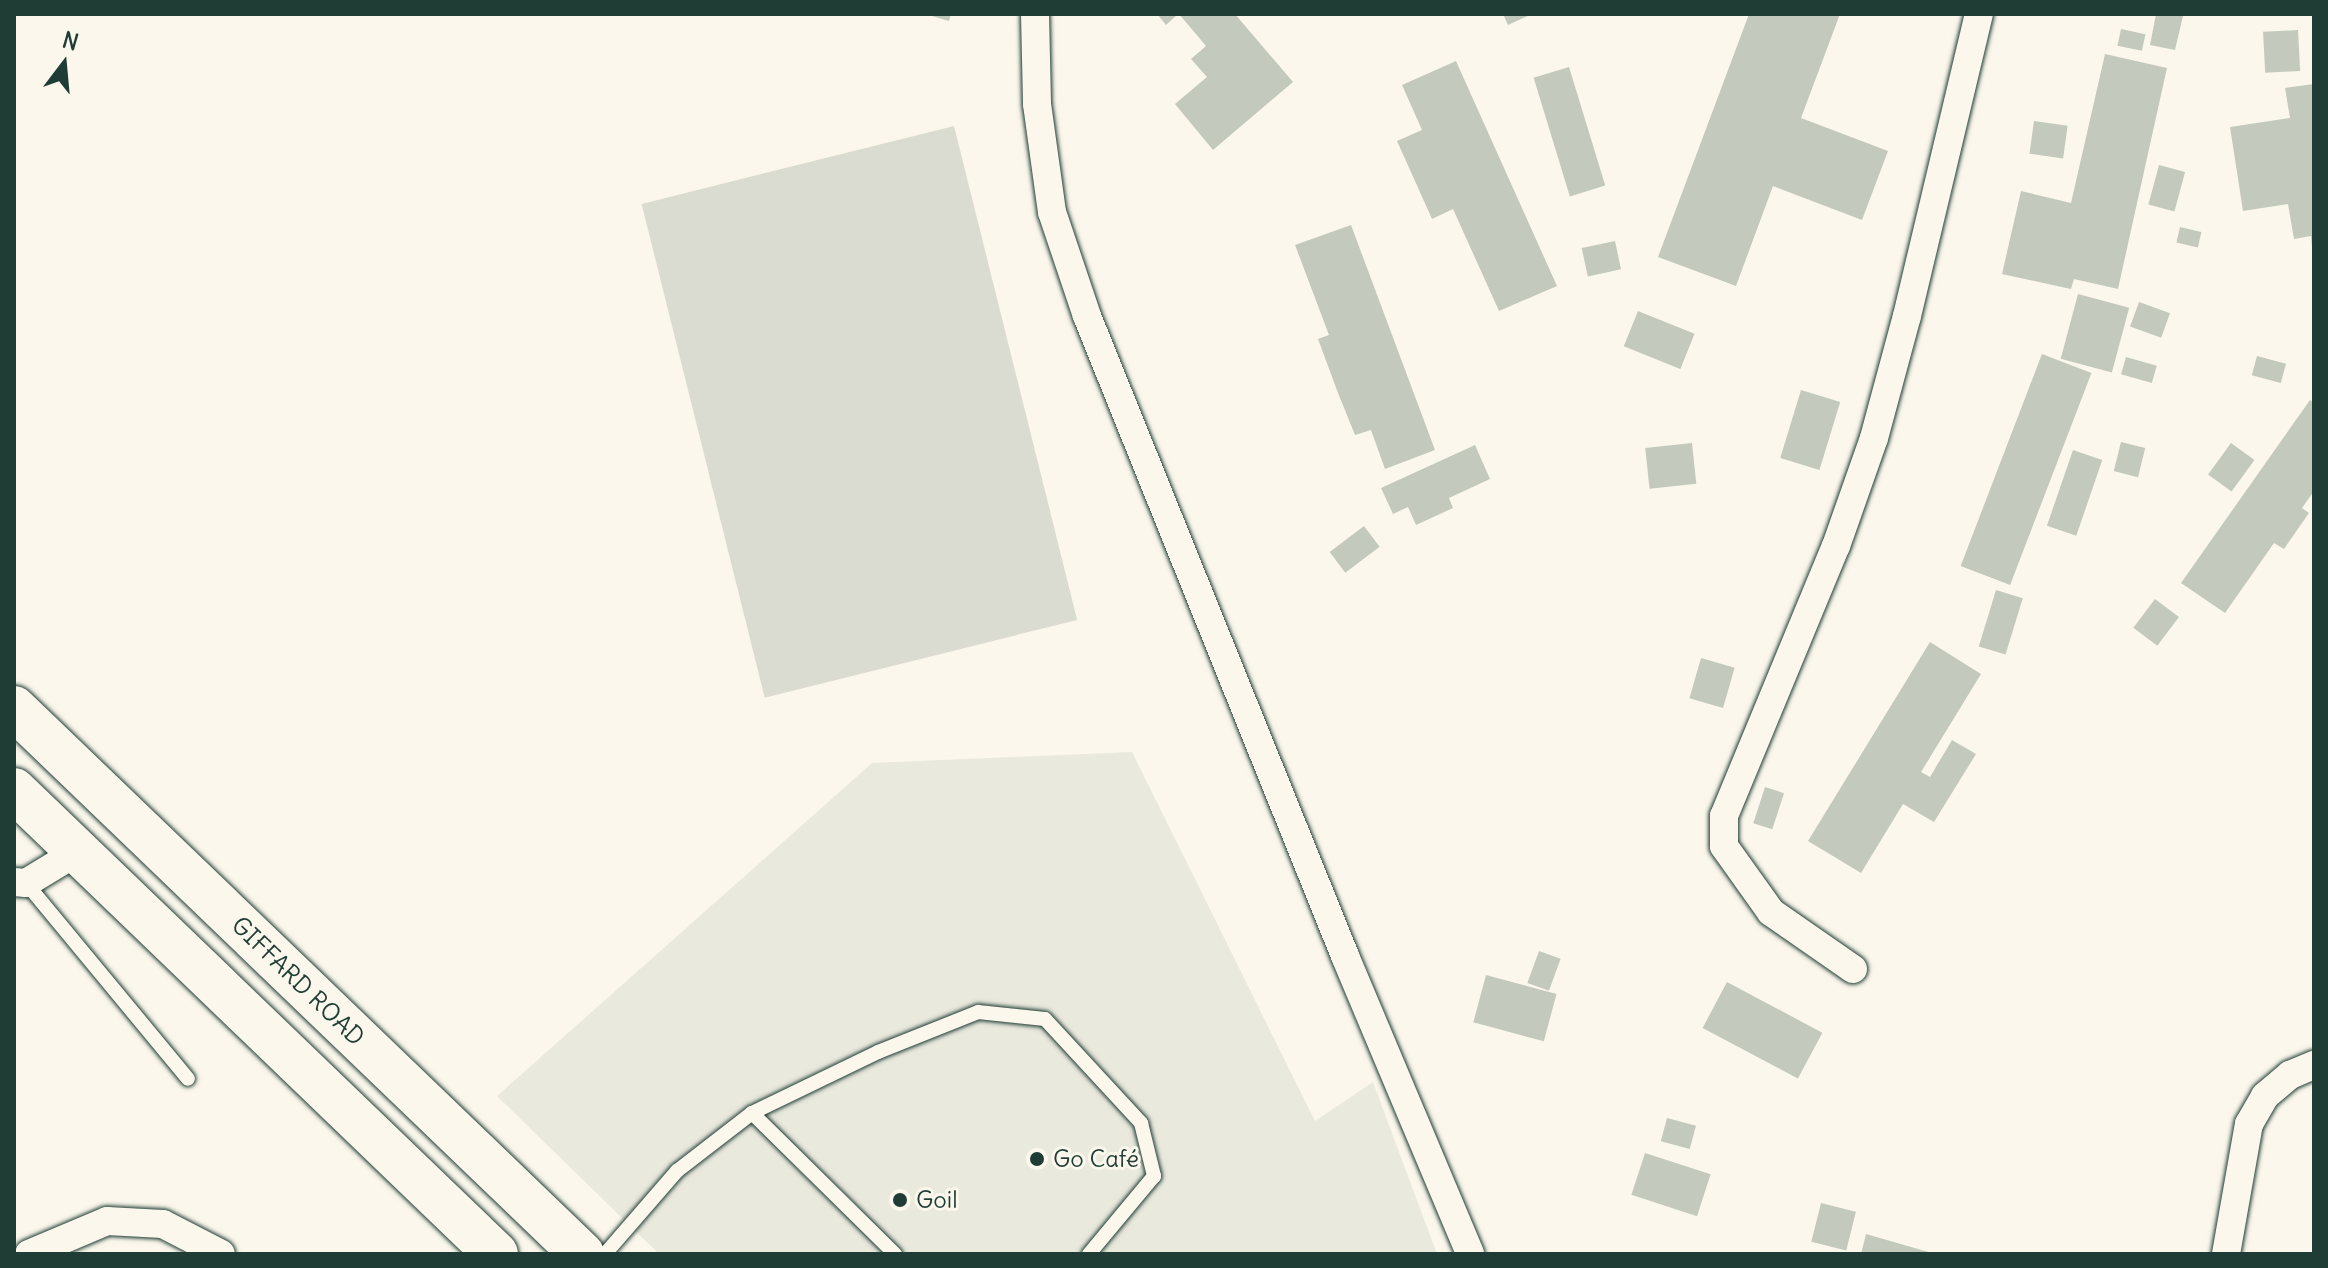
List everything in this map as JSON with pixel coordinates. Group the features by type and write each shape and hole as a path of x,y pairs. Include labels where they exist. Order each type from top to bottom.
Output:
{"main road":[{"name":"GIFFARD ROAD","path":"14,708 582,1254"},
{"path":"14,790 496,1254"}],"street":[{"path":"1035,14 1037,104 1052,212 1087,316 1327,913 1470,1254"},
{"path":"1853,969 1771,912 1724,846 1724,816 1836,546 1874,438 1907,316 1979,14"},
{"path":"20,883 77,852"},
{"path":"2226,1254 2249,1124 2265,1096 2290,1075 2314,1065"},
{"path":"29,1254 107,1221 163,1224 221,1254"}],"lane":[{"path":"20,883 188,1079"},
{"path":"605,1254 677,1171 752,1113 878,1052 978,1012 1045,1019 1141,1123 1154,1176 1089,1254"},
{"path":"752,1113 895,1254"}],"shaded area":[{"path":"954,126 1077,620 765,698 642,204"},
{"path":"1132,752 1315,1121 1373,1082 1437,1254 659,1254 497,1096 872,763"}],"building":[{"path":"925,14 951,14 949,21"},
{"path":"1157,14 1178,14 1166,25"},
{"path":"1179,14 1235,14 1293,82 1213,150 1175,104 1207,77 1191,59 1206,46"},
{"path":"1503,14 1532,14 1508,25"},
{"path":"1749,14 1840,14 1801,118 1888,151 1862,220 1773,186 1736,286 1658,257"},
{"path":"2156,14 2183,16 2175,50 2150,45"},
{"path":"2121,29 2145,34 2142,51 2117,46"},
{"path":"2298,30 2300,71 2265,73 2263,32"},
{"path":"2105,54 2167,68 2118,289 2074,279 2071,289 2002,274 2021,191 2071,203"},
{"path":"1456,61 1557,286 1499,311 1453,209 1432,219 1397,141 1422,130 1402,85"},
{"path":"1569,67 1605,186 1570,196 1534,78"},
{"path":"2314,84 2312,247 2311,236 2294,239 2288,204 2243,211 2230,127 2290,118 2285,88"},
{"path":"2034,121 2068,126 2063,158 2029,154"},
{"path":"2159,165 2185,172 2174,212 2148,205"},
{"path":"1351,225 1435,450 1385,469 1371,430 1355,435 1338,393 1318,339 1329,335 1295,245"},
{"path":"2180,227 2201,232 2198,248 2176,243"},
{"path":"1615,241 1621,269 1588,276 1582,248"},
{"path":"2078,294 2129,308 2112,372 2061,359"},
{"path":"2139,302 2170,313 2161,338 2130,326"},
{"path":"1638,311 1695,334 1680,369 1624,346"},
{"path":"2042,354 2091,373 2010,585 1961,566"},
{"path":"2257,356 2286,364 2281,383 2252,375"},
{"path":"2126,357 2157,366 2152,383 2121,374"},
{"path":"1801,390 1840,402 1819,470 1780,458"},
{"path":"2310,400 2314,403 2314,491 2302,508 2309,513 2284,549 2274,543 2225,613 2181,583"},
{"path":"2121,442 2145,448 2138,477 2114,471"},
{"path":"1692,443 1696,484 1650,489 1645,448"},
{"path":"2231,443 2254,460 2232,492 2208,475"},
{"path":"1475,445 1490,479 1449,498 1453,508 1416,525 1408,507 1393,514 1381,488"},
{"path":"2073,450 2102,460 2076,536 2047,526"},
{"path":"1364,526 1380,547 1345,573 1330,552"},
{"path":"1996,590 2023,598 2006,655 1979,646"},
{"path":"2155,599 2179,617 2157,646 2133,628"},
{"path":"1930,642 1981,674 1921,772 1930,777 1952,740 1976,754 1934,822 1903,804 1861,873 1808,841"},
{"path":"1701,658 1735,668 1723,708 1689,698"},
{"path":"1765,787 1784,793 1772,829 1753,823"},
{"path":"1539,951 1561,959 1549,991 1527,983"},
{"path":"1486,975 1557,994 1544,1041 1473,1022"},
{"path":"1727,982 1822,1033 1798,1079 1703,1028"},
{"path":"1667,1118 1696,1126 1690,1149 1661,1141"},
{"path":"1645,1153 1711,1174 1697,1216 1631,1195"},
{"path":"1821,1203 1856,1212 1846,1251 1811,1242"},
{"path":"1866,1234 1932,1253 1861,1254"}],"place":[{"name":"Go Café","path":"1037,1159"},
{"name":"Goil","path":"900,1200"}]}
